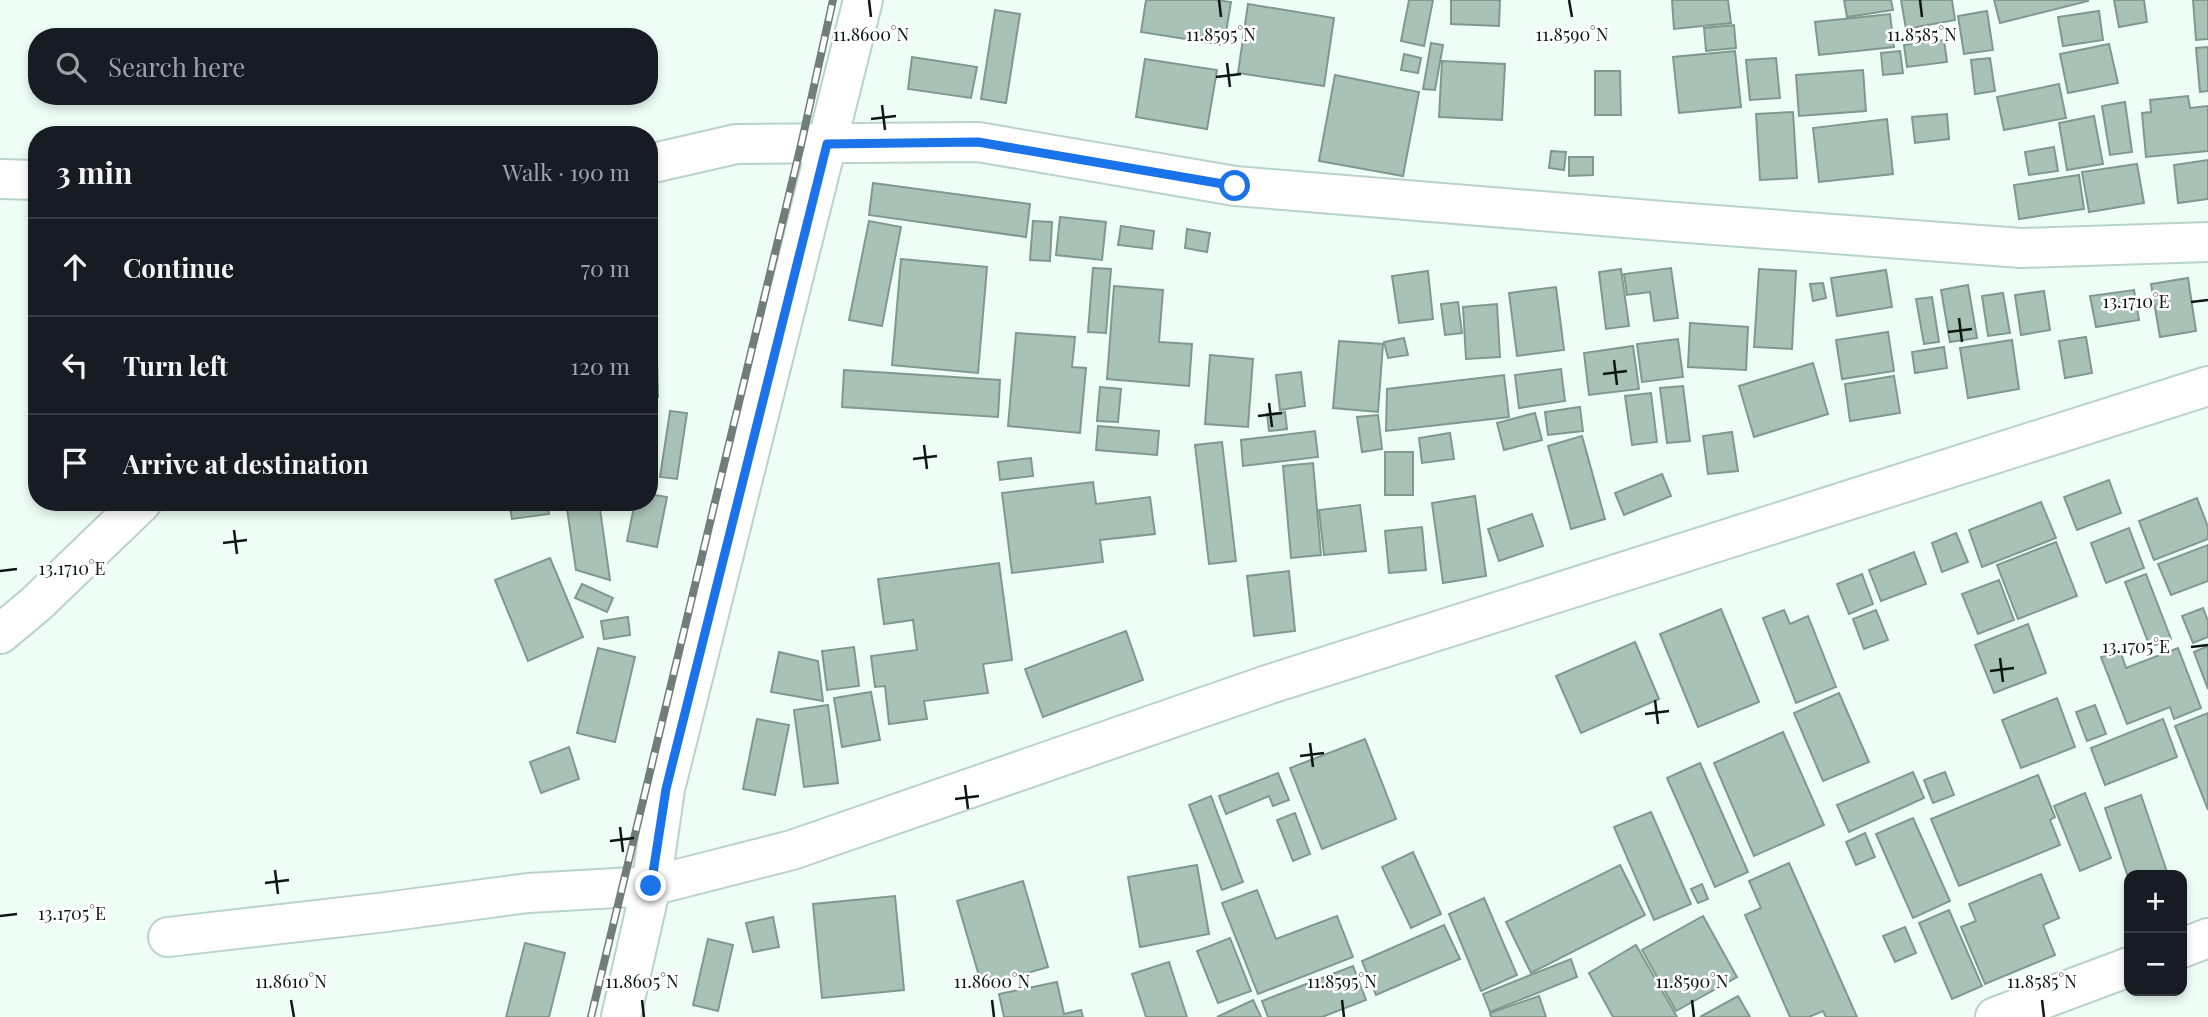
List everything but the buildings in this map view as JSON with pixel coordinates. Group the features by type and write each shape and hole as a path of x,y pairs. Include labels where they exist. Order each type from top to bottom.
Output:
{"street":[{"path":"621,1017 651,886 666,789 863,0"},
{"path":"658,162 736,145 978,142 1235,186 2021,248 2208,242"},
{"path":"0,179 28,180"},
{"path":"168,937 528,893 651,886 792,850 1267,685 2208,386"},
{"path":"0,634 36,604 133,511"},
{"path":"2187,946 2208,938"},
{"path":"1995,1017 2124,969"}],"railway":[{"path":"591,1017 801,145 833,0"}],"route":[{"path":"651,886 666,789 827,144 978,142 1235,186"}]}
